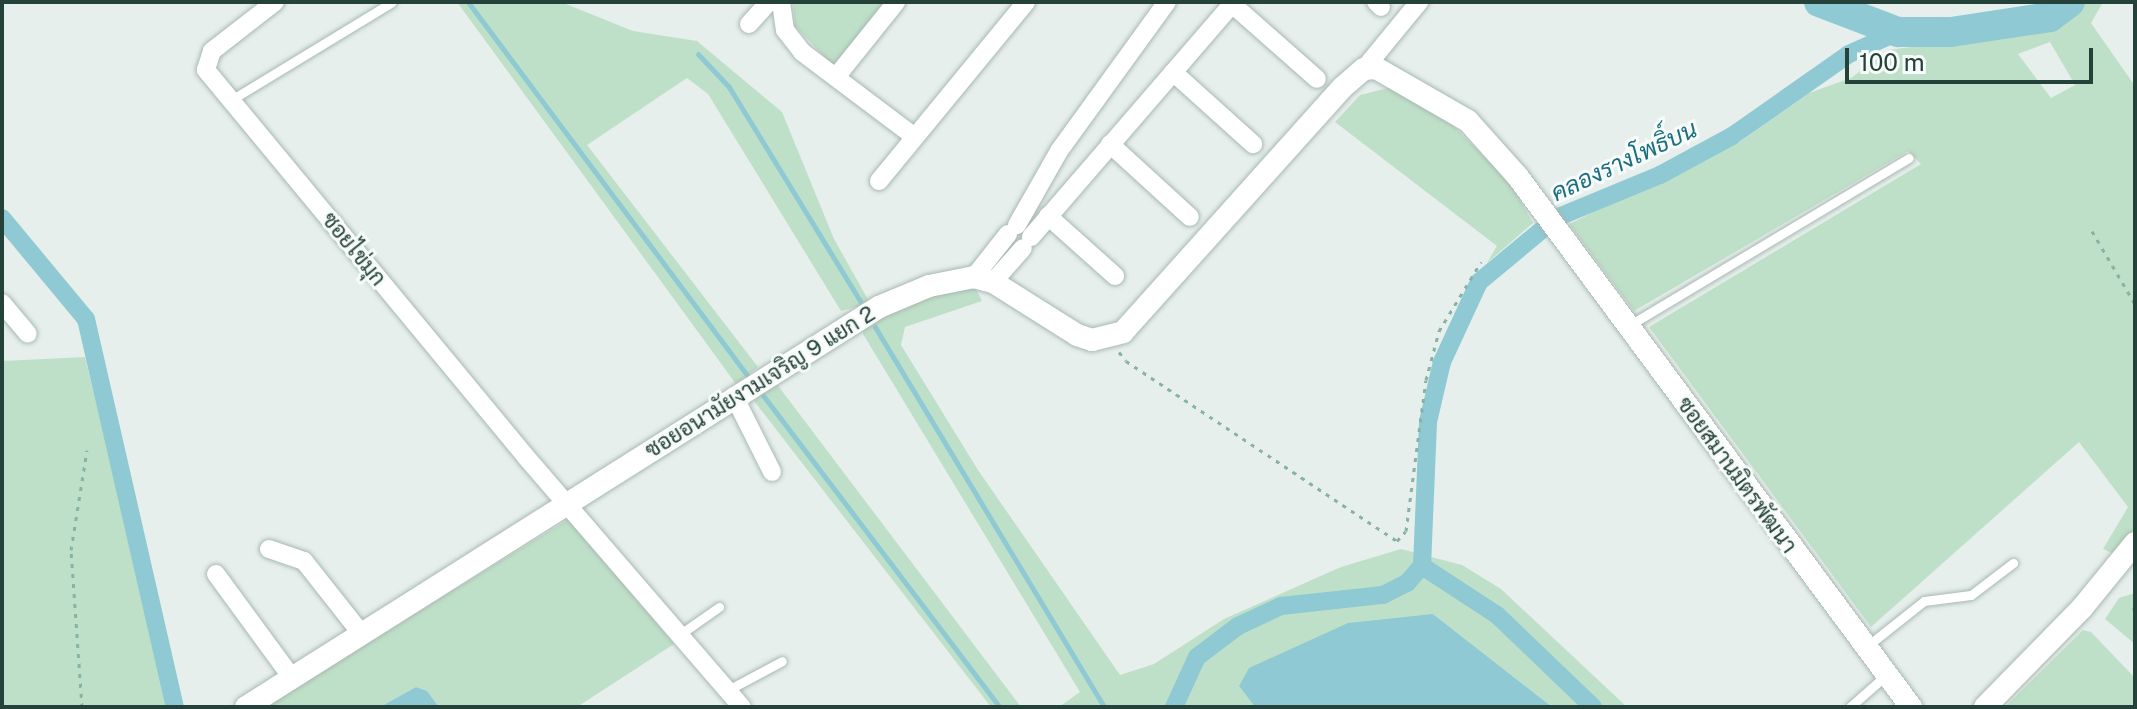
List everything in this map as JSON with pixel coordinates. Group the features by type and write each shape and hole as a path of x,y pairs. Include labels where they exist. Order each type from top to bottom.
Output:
{"street":[{"name":"ซอยไข่มุก","path":"275,2 206,59 206,70 742,707"},
{"path":"749,24 769,2"},
{"path":"781,2 785,30 794,42 915,137"},
{"path":"836,77 896,2"},
{"path":"879,181 1026,2"},
{"path":"984,279 1059,151 1167,2"},
{"path":"984,279 1077,335 1111,339 1141,314 1364,69 1419,2"},
{"path":"984,279 1035,233 1233,3 1317,79"},
{"name":"ซอยสมานมิตรพัฒนา","path":"1364,69 1385,69 1468,121 1568,240 1864,649 1911,707"},
{"path":"1173,72 1253,144"},
{"path":"1110,144 1190,217"},
{"path":"1016,224 1115,276"},
{"name":"ซอยอนามัยงามเจริญ 9 แยก 2","path":"246,707 290,675 879,307 929,286 984,279"},
{"path":"2,303 28,334"},
{"path":"749,386 772,472"},
{"path":"1985,707 2082,608 2135,543"},
{"path":"269,549 304,561 360,632"},
{"path":"216,574 290,675"}],"lane":[{"path":"231,100 392,2"},
{"path":"1628,326 1909,158"},
{"path":"1864,649 1924,601 1971,595 2013,563"},
{"path":"679,635 719,607"},
{"path":"728,690 782,661"},
{"path":"1850,707 1885,676"}],"path":[{"path":"2092,231 2135,304"},
{"path":"1111,339 1126,361 1397,541 1406,531 1426,380 1439,331 1481,262"},
{"path":"82,707 71,550 87,450"}],"green space":[{"path":"457,2 561,2 633,31 697,41 782,112 834,239 870,303 841,311 708,94 687,78 587,145 758,367 736,384"},
{"path":"793,2 887,2 833,66 795,26"},
{"path":"2081,2 2103,2 2091,23 2135,86 2135,536 2114,554 2103,549 2128,507 2079,442 1871,627 1649,327 1921,164 1908,151 1634,311 1569,224 1738,143 1809,93 1851,78 1889,50 2027,31 2062,19","holes":["2050,42 2075,85 2051,98 2018,54"]},
{"path":"1388,88 1440,113 1508,180 1533,223 1487,263 1497,246 1335,122 1360,95"},
{"path":"944,289 976,289 982,301 905,327 901,345 978,470 1120,675 1154,664 1224,619 1341,567 1401,549 1462,565 1501,589 1627,707 1552,707 1433,614 1239,686 1255,707 1059,707 1080,692 863,334 862,325"},
{"path":"85,357 170,707 2,707 2,361"},
{"path":"776,383 1021,707 991,707 754,401"},
{"path":"569,519 674,644 577,707 439,707 427,691 416,687 380,707 264,707"},
{"path":"2135,593 2135,644 2105,619 2119,598"},
{"path":"2083,630 2091,632 2135,678 2135,707 2005,707"}],"water":[{"path":"1433,614 1552,707 1255,707 1239,686 1249,668 1348,623"},
{"path":"416,687 427,691 439,707 380,707"}],"waterway":[{"path":"468,2 750,379"},
{"path":"1819,2 1898,32 1951,32 2050,17 2070,2"},
{"name":"คลองรางโพธิ์บน","path":"1174,707 1197,657 1238,626 1281,606 1383,595 1407,583 1422,566 1428,422 1442,362 1479,282 1556,218 1660,175 1732,136 1849,54 1898,32"},
{"path":"698,54 729,87 860,301"},
{"path":"2,218 86,319 175,707"},
{"path":"875,327 1104,707"},
{"path":"759,390 1000,707"},
{"path":"1422,566 1497,615 1593,707"}]}
